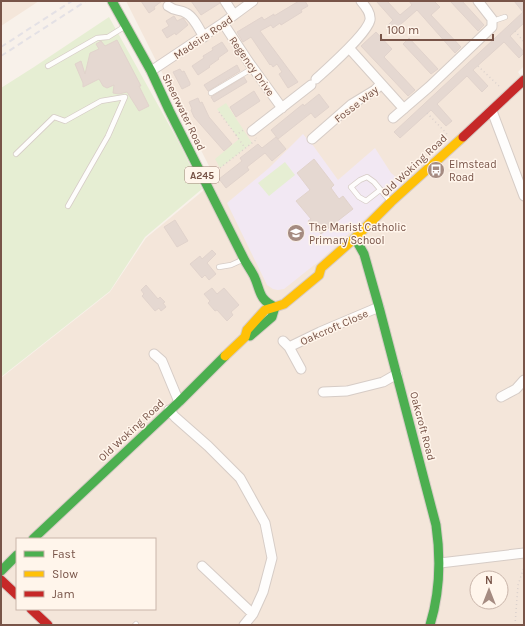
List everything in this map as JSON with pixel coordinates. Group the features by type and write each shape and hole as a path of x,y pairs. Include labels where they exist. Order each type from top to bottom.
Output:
{"main road":[{"name":"Sheerwater Road","path":"114,4 151,71 169,110 255,278 257,288 266,303 274,307"},
{"name":"Old Woking Road","path":"34,538 179,402 245,337 247,330 265,310 274,307 278,297 313,269 321,268 524,80"},
{"name":"Oakcroft Road","path":"355,238 364,254 379,307 436,525 440,548 440,563 437,598 430,625"},
{"path":"1,571 16,556"},
{"path":"1,580 16,594"},
{"path":"32,610 48,625"}],"street":[{"path":"225,1 234,15"},
{"name":"Madeira Road","path":"151,71 204,37 253,1"},
{"name":"Regency Drive","path":"252,131 313,82 349,48 370,21 370,14 361,1"},
{"path":"393,118 490,30 493,21 491,16 478,1"},
{"path":"170,5 175,11 184,12 190,16 204,37"},
{"name":"Regency Drive","path":"224,23 253,68 282,108"},
{"path":"349,48 404,109"},
{"name":"Fosse Way","path":"312,139 352,104 375,90 381,84"},
{"path":"492,111 523,185 524,196"},
{"name":"Oakcroft Close","path":"301,369 286,344 320,332 379,307"},
{"path":"154,354 179,402"},
{"path":"323,392 347,391 383,382 397,374"},
{"path":"501,397 516,389 524,380"},
{"path":"169,410 240,478 265,523 272,558 263,592 253,614 244,625"},
{"path":"440,563 524,553"},
{"path":"202,566 253,614"}],"lane":[{"path":"493,21 505,17"},
{"path":"48,66 97,38 108,37 126,26"},
{"path":"211,93 253,68"},
{"path":"16,154 54,117 65,121 101,101 125,97 108,136 68,206"},
{"path":"380,190 366,200 359,197 351,187 360,180 368,177 374,182 391,202"},
{"path":"218,267 231,265 244,259"}],"path":[{"path":"515,31 524,42"},
{"path":"478,66 508,95"},
{"path":"219,112 245,148"},
{"path":"427,113 456,143"},
{"path":"220,168 257,139 248,127 236,135"},
{"path":"515,625 518,585 524,567"}],"shaded area":[{"path":"1,1 39,1 1,26"},
{"path":"126,1 524,1 524,66 518,72 524,81 524,625 1,625 1,378 110,292 146,238 216,180"},
{"name":"The Marist Catholic Primary School","path":"303,134 338,180 375,148 391,173 403,183 318,262 284,289 278,290 267,285 227,203 269,168"}],"green space":[{"path":"109,17 178,141 202,189 145,237 110,291 1,377 1,88"},
{"path":"226,103 252,143 220,168 215,159 239,139 217,109"},
{"path":"285,162 295,175 269,196 258,183"}],"building":[{"path":"141,1 162,1 149,13"},
{"path":"191,1 219,1 220,3 201,15"},
{"path":"299,1 305,1 308,6 301,10 302,12 281,25 280,23 273,28 271,25 260,31 298,82 288,88 279,74 282,72 277,64 273,67 271,64 270,65 251,37 243,42 237,32 262,17 264,20 274,14 274,16"},
{"path":"376,1 387,1 400,15 412,5 409,1 434,1 440,7 431,15 461,47 455,53 417,10 392,32 386,27 393,20"},
{"path":"450,1 462,1 484,25 478,31"},
{"path":"514,1 524,1 524,23 510,36 524,53 519,58 504,42 473,70 488,86 482,92 467,76 437,104 452,121 446,126 431,110 400,138 394,132 523,12"},
{"path":"174,16 177,21 183,18 188,25 176,35 175,33 167,38 162,30 169,26 166,21"},
{"path":"376,32 392,49 384,57 415,90 408,96 361,46"},
{"path":"409,38 438,69 431,74 403,44"},
{"path":"117,40 141,86 139,86 149,106 139,111 127,92 119,94 113,93 114,85 107,88 103,86 99,79 83,87 83,83 75,64 81,61 85,74 90,53 99,49 96,44 101,41 105,46"},
{"path":"222,42 228,51 209,66 210,67 198,75 192,66 204,58 203,56 213,50 212,48"},
{"path":"237,65 240,71 208,91 204,85"},
{"path":"180,69 182,72 184,71 190,83 190,85 182,89 173,72"},
{"path":"244,77 247,82 214,102 211,97"},
{"path":"254,91 260,101 236,117 230,107"},
{"path":"319,94 329,107 315,118 311,113 278,139 271,130 303,104 304,106"},
{"path":"198,98 200,103 202,102 209,117 232,144 224,151 194,117 189,102"},
{"path":"276,137 286,149 272,161 265,153 247,167 249,170 226,188 219,179 242,161 240,158 258,144 262,148"},
{"path":"314,159 334,185 331,188 339,199 343,196 353,209 321,234 318,231 317,232 308,221 311,219 296,201 310,190 297,173"},
{"path":"175,220 188,241 177,247 164,227"},
{"path":"212,250 216,254 207,263 216,274 209,280 205,275 202,278 190,264 200,256 202,259"},
{"path":"146,285 158,299 160,297 165,302 163,303 166,307 161,311 159,308 155,311 142,296 144,294 141,290"},
{"path":"212,288 217,294 224,288 239,305 231,312 233,315 227,321 208,303 210,301 204,294"}],"railway":[{"path":"1,47 72,1"},
{"path":"1,56 86,1"}],"traffic: fast":[{"path":"112,1 151,71 169,110 254,276 263,298 275,307"},
{"path":"355,238 364,254 379,307 436,525 439,550 439,575 436,600 430,625"},
{"path":"250,336 272,317 275,307"},
{"path":"34,538 179,402 225,356"},
{"path":"1,571 16,556"}],"traffic: slow":[{"path":"275,307 284,304 319,275 321,268 463,137"},
{"path":"225,356 245,337 247,330 265,310 275,307"}],"traffic: jam":[{"path":"463,137 524,80"},
{"path":"1,580 16,594"},
{"path":"32,610 48,625"}],"place":[{"name":"Elmstead Road","path":"436,170"},
{"name":"The Marist Catholic Primary School","path":"296,233"}]}
